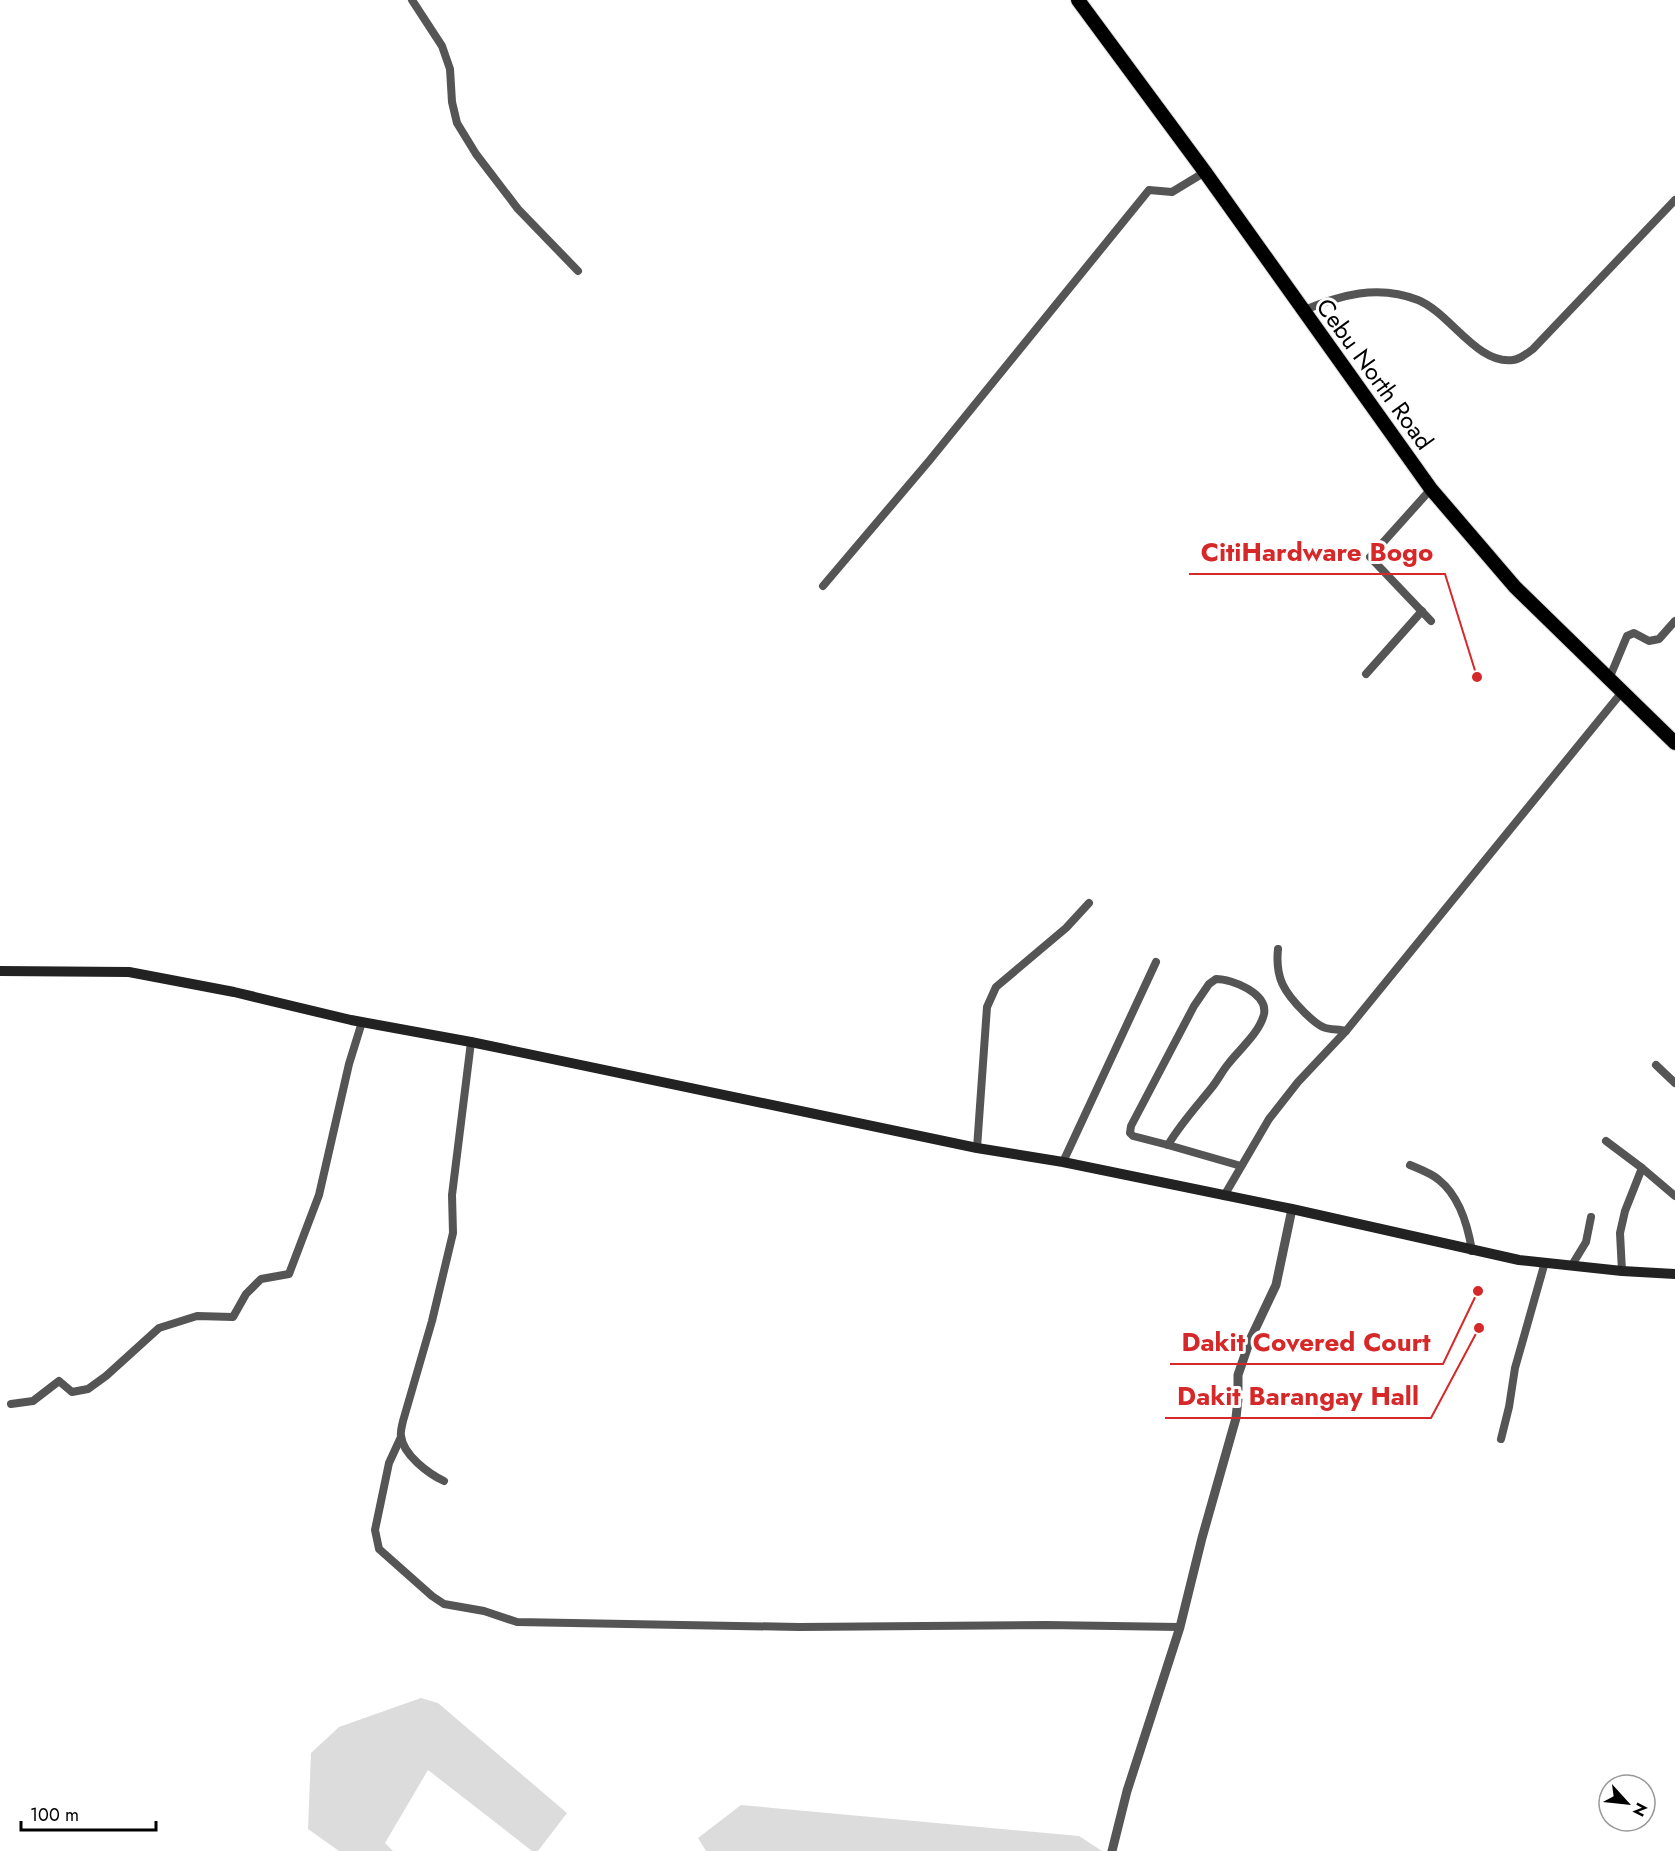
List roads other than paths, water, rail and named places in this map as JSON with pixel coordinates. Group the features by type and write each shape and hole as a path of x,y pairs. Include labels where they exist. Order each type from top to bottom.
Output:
{"highway":[{"name":"Cebu North Road","path":"1078,0 1431,489 1515,587 1675,743"}],"main road":[{"path":"0,971 129,972 977,1148 1063,1162 1292,1209 1472,1251 1519,1260 1675,1274"}],"street":[{"path":"412,0 442,46 450,69 452,102 457,123 476,154 518,209 578,272"},
{"path":"823,586 929,461 1149,190 1172,192 1204,172"},
{"path":"1302,311 1335,297 1382,291 1419,301 1443,317 1472,344 1498,360 1516,360 1533,349 1675,201"},
{"path":"1431,489 1370,557 1431,621"},
{"path":"1366,674 1422,611"},
{"path":"1609,679 1626,636 1634,633 1649,641 1659,639 1675,621"},
{"path":"1224,1196 1269,1119 1298,1082 1346,1030 1455,900 1537,794 1622,692"},
{"path":"977,1148 987,1007 990,997 996,987 1066,928 1089,903"},
{"path":"1278,949 1276,966 1289,997 1310,1018 1323,1027 1346,1030"},
{"path":"1063,1162 1156,962"},
{"path":"1168,1145 1255,1032 1263,1016 1262,1002 1248,989 1235,982 1216,979 1209,984 1194,1006 1131,1126 1130,1133 1133,1136 1241,1166"},
{"path":"11,1404 33,1401 59,1381 72,1392 88,1389 106,1376 159,1328 197,1316 233,1317 246,1294 261,1279 289,1274 319,1195 349,1064 362,1022"},
{"path":"471,1042 452,1195 453,1233 432,1321 400,1437 389,1463 375,1530 379,1549 432,1596 444,1604 484,1611 517,1622 799,1627 1046,1625 1180,1627"},
{"path":"1656,1065 1675,1083"},
{"path":"1606,1141 1675,1196"},
{"path":"1410,1165 1438,1179 1452,1193 1469,1232 1472,1251"},
{"path":"1622,1270 1620,1233 1625,1211 1642,1168"},
{"path":"1112,1851 1127,1791 1180,1627 1236,1418 1238,1375 1250,1340 1276,1285 1292,1209"},
{"path":"1572,1265 1586,1242 1591,1217"},
{"path":"1501,1439 1515,1368 1545,1262"},
{"path":"400,1437 407,1452 432,1475 444,1481"}],"place":[{"name":"CitiHardware Bogo","path":"1477,677"},
{"name":"Dakit Covered Court","path":"1478,1291"},
{"name":"Dakit Barangay Hall","path":"1479,1328"}]}
